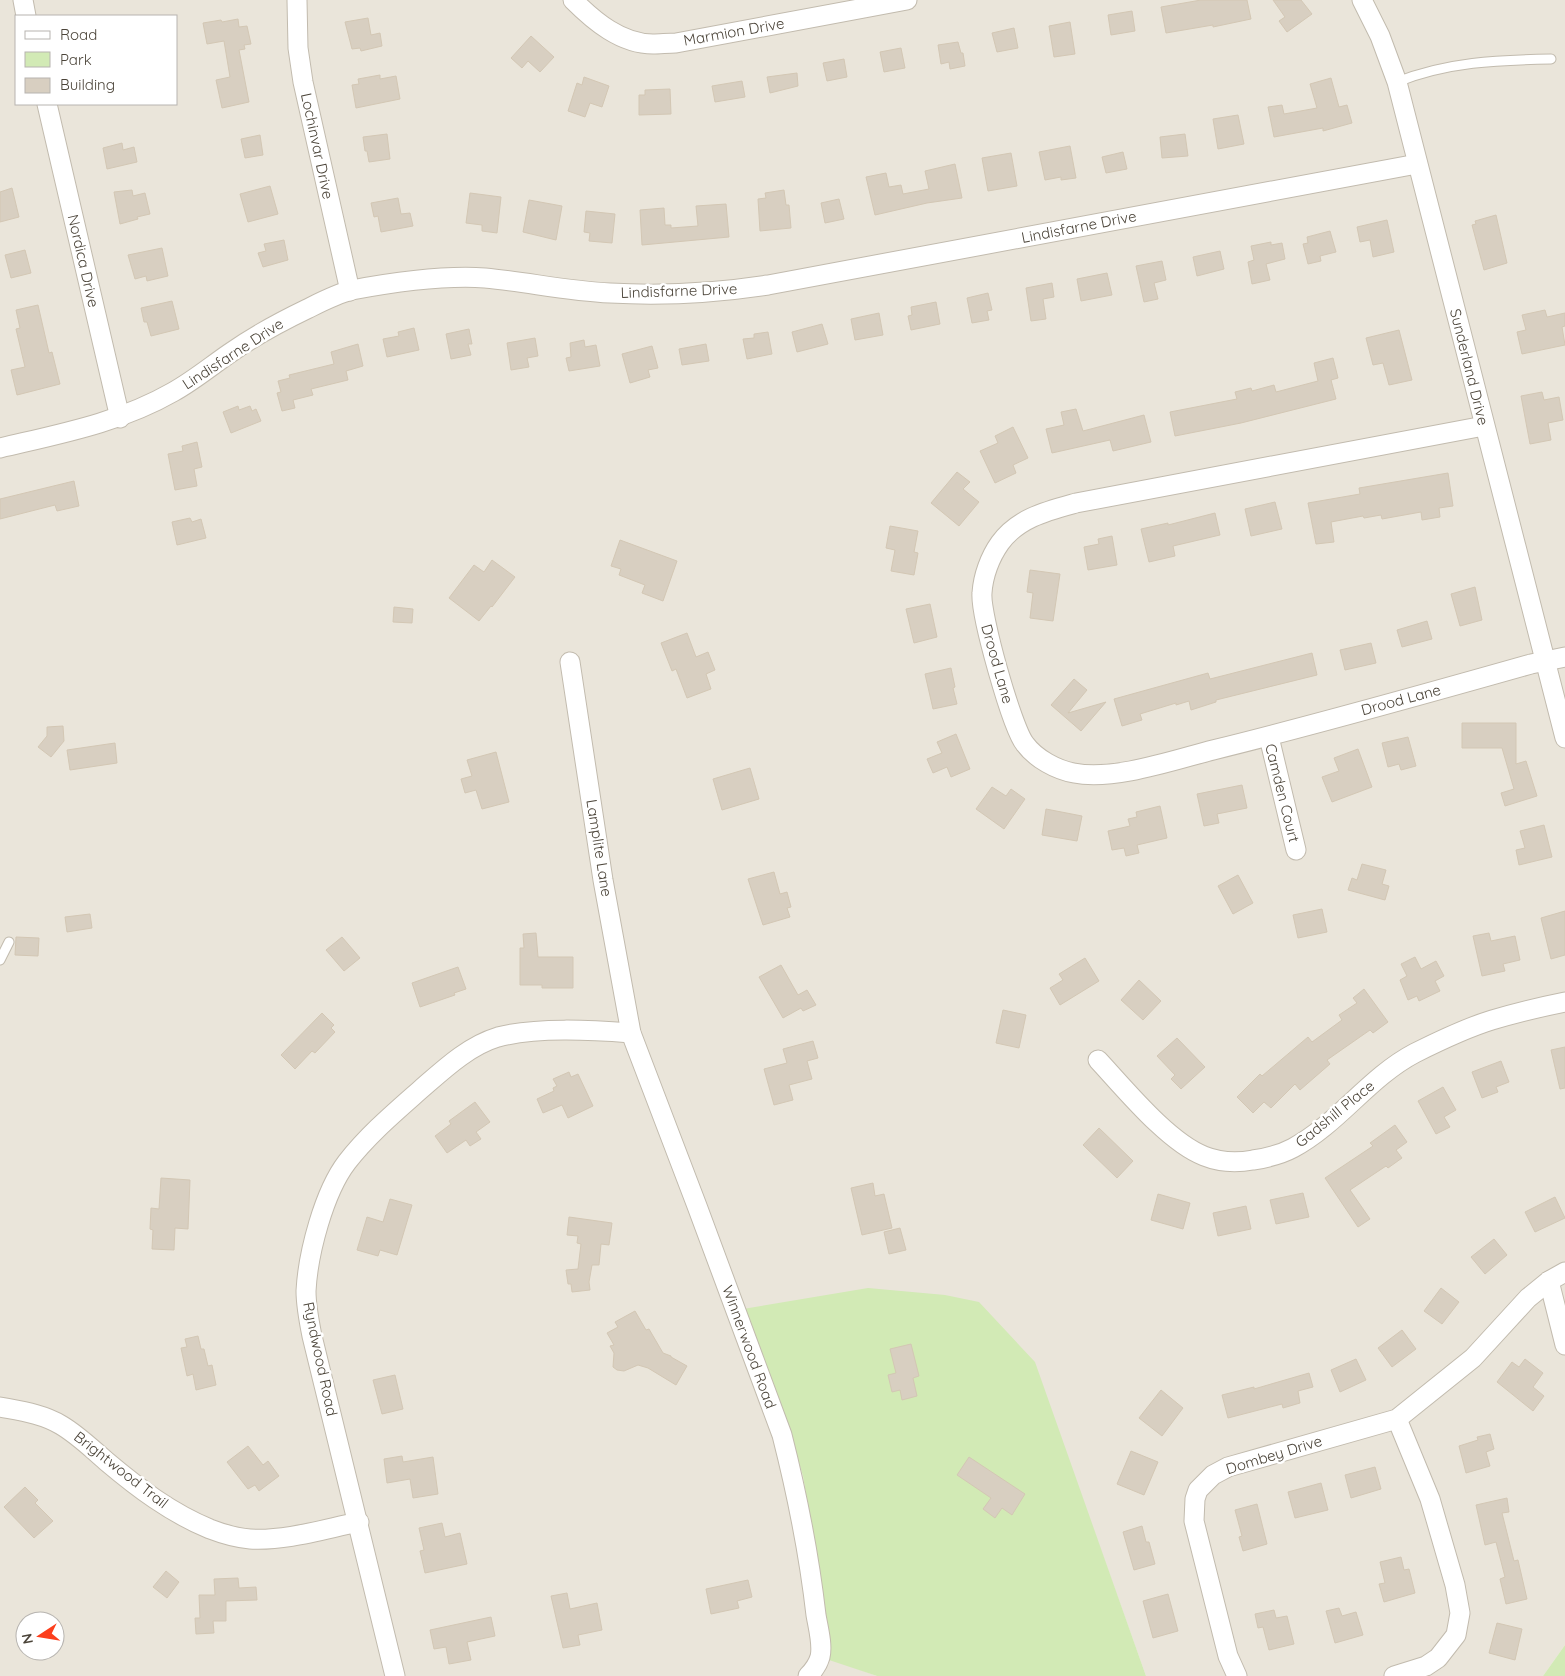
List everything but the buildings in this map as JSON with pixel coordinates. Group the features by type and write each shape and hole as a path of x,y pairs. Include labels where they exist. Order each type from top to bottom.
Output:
{"street":[{"path":"23,0 26,15"},
{"name":"Lochinvar Drive","path":"297,0 298,48 303,82 350,291"},
{"name":"Marmion Drive","path":"573,0 587,13 616,34 636,42 652,44 676,42 907,0"},
{"name":"Sunderland Drive","path":"1362,0 1380,36 1397,82 1565,738"},
{"name":"Nordica Drive","path":"47,105 120,418"},
{"name":"Lindisfarne Drive","path":"0,448 95,426 120,418 172,393 261,333 326,299 350,291 414,281 465,277 610,293 680,294 735,290 768,286 1417,164"},
{"name":"Drood Lane","path":"1484,426 1076,504 1030,518 1018,525 1001,542 994,553 983,580 982,607 1017,730 1025,744 1046,762 1075,774 1128,772 1565,657"},
{"name":"Lamplite Lane","path":"570,662 603,880 631,1033"},
{"name":"Camden Court","path":"1268,736 1296,850"},
{"name":"Gadshill Place","path":"1098,1060 1154,1119 1192,1150 1204,1156 1229,1162 1244,1161 1277,1155 1292,1149 1310,1138 1393,1068 1413,1054 1490,1020 1565,1002"},
{"name":"Ryndwood Road","path":"396,1676 307,1311 306,1292 309,1267 324,1208 334,1184 347,1163 378,1127 454,1062 476,1047 497,1038 516,1034 567,1031 631,1033"},
{"name":"Winnerwood Road","path":"631,1033 782,1435 799,1510 814,1602 820,1656 810,1674"},
{"path":"1557,1277 1565,1345"},
{"name":"Dombey Drive","path":"1237,1676 1228,1656 1197,1539 1194,1513 1198,1490 1213,1475 1239,1463 1397,1419 1473,1358 1528,1298 1557,1277"},
{"name":"Brightwood Trail","path":"0,1407 38,1415 60,1424 140,1488 175,1512 228,1536 250,1539 280,1538 359,1522"},
{"path":"1394,1676 1426,1666 1438,1658 1456,1635 1460,1613 1452,1576 1430,1499 1397,1419"}],"lane":[{"path":"1397,82 1417,74 1451,66 1492,60 1551,59"},
{"path":"0,960 9,942"}],"shaded area":[{"path":"0,0 1565,0 1565,1645 1543,1676 1146,1676 1063,1444 790,1434 803,1476 831,1650 830,1659 877,1676 0,1676"}],"green space":[{"path":"868,1288 945,1295 979,1302 1035,1362 1146,1676 877,1676 829,1660 831,1650 803,1476 790,1434 743,1309"},
{"path":"1565,1645 1565,1676 1543,1676"}]}
